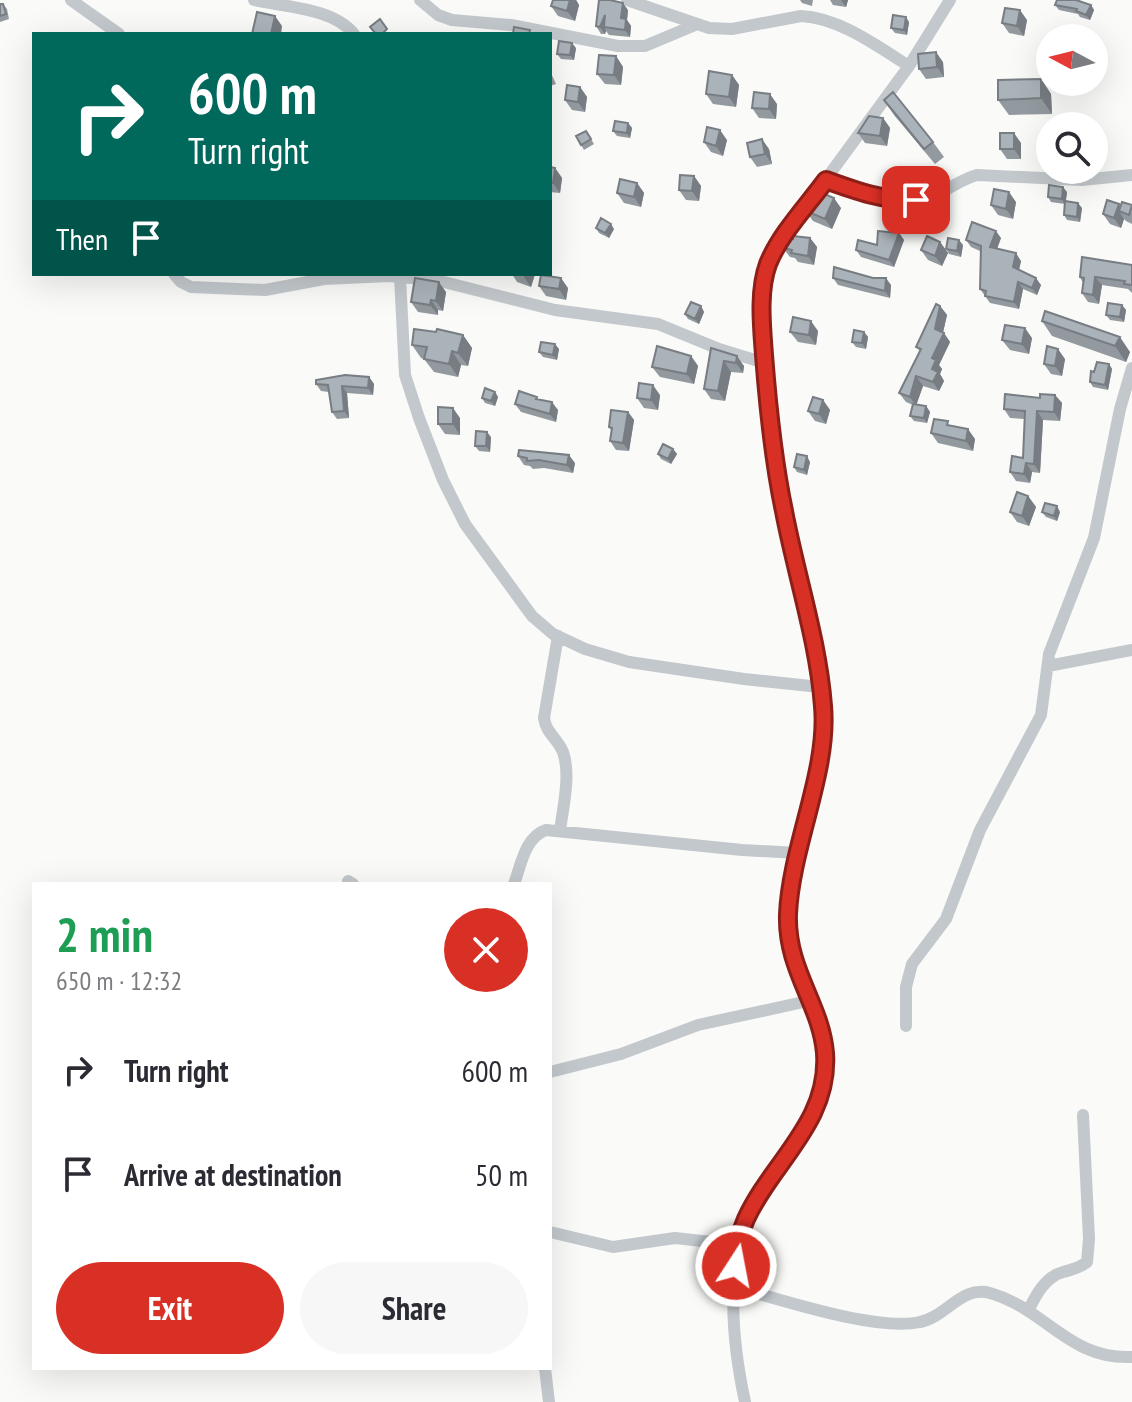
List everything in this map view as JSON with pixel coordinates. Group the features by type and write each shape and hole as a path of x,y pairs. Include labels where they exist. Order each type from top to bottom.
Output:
{"street":[{"path":"71,0 116,32"},
{"path":"254,0 321,15 348,26 352,32"},
{"path":"420,0 438,15 452,20 511,25 547,32"},
{"path":"627,0 695,25 732,29 801,16 813,17 874,44 909,66"},
{"path":"745,1402 736,1343 738,1245 746,1220 761,1193 806,1130 823,1081 825,1054 820,1025 808,1001 789,941 788,913 823,740 823,706 772,439 763,293 767,267 777,246 909,66 950,0"},
{"path":"552,33 618,46 645,46 695,25"},
{"path":"826,180 875,196 916,200 936,195 977,175 1082,180 1132,175"},
{"path":"176,276 191,287 265,290 324,279 391,276 436,280 555,310 658,324 719,349 765,363"},
{"path":"391,276 405,375 443,480 465,524 532,616 558,636 585,649 629,662 820,687"},
{"path":"906,1026 906,987 912,964 946,919 980,830 1041,715 1055,634 1094,538 1120,409 1132,368"},
{"path":"558,636 544,718 545,728 561,747 566,764 560,831"},
{"path":"1048,666 1132,650"},
{"path":"515,882 533,838 546,830 798,853"},
{"path":"552,1071 621,1054 698,1025 808,1001"},
{"path":"1028,1311 1047,1280 1060,1272 1078,1269 1087,1262 1089,1239 1083,1115"},
{"path":"552,1232 613,1247 675,1238 738,1245"},
{"path":"735,1287 828,1313 886,1322 919,1323 940,1314 960,1297 976,1291 990,1293 1028,1311 1072,1343 1095,1354 1132,1357"},
{"path":"545,1370 549,1402"}],"building":[{"path":"553,0 570,0 567,11 551,6"},
{"path":"599,0 623,3 621,18 626,19 625,30 604,27 605,15 600,27 596,26"},
{"path":"1057,0 1076,0 1091,5 1086,15 1077,9 1055,5"},
{"path":"0,4 3,4 6,14 0,16"},
{"path":"1005,8 1020,10 1017,26 1002,23"},
{"path":"257,12 275,16 271,32 252,32"},
{"path":"893,15 906,17 904,30 891,28"},
{"path":"380,19 387,29 374,32 370,27"},
{"path":"514,27 530,30 530,32 513,32"},
{"path":"559,41 572,43 570,55 557,54"},
{"path":"936,52 937,67 919,69 918,54"},
{"path":"599,55 616,56 614,75 597,74"},
{"path":"709,71 732,75 729,97 706,94"},
{"path":"1036,79 1036,96 1041,98 998,100 998,80"},
{"path":"567,85 580,87 578,102 565,100"},
{"path":"754,92 770,94 769,109 752,108"},
{"path":"893,92 933,142 924,149 884,100"},
{"path":"869,116 883,118 880,136 858,133"},
{"path":"615,121 628,123 627,133 613,131"},
{"path":"707,127 720,130 716,146 704,142"},
{"path":"586,131 591,139 581,145 576,136"},
{"path":"1000,133 1014,133 1014,149 1000,149"},
{"path":"762,139 765,154 750,157 747,143"},
{"path":"680,175 694,176 692,191 679,190"},
{"path":"620,179 637,183 634,197 617,193"},
{"path":"1049,185 1063,187 1062,199 1048,197"},
{"path":"994,189 1009,192 1006,209 991,205"},
{"path":"815,190 834,198 825,219 806,211"},
{"path":"1107,200 1119,204 1114,218 1103,214"},
{"path":"1065,201 1078,203 1077,217 1064,215"},
{"path":"1122,202 1132,205 1129,215 1119,211"},
{"path":"601,218 611,224 605,233 596,228"},
{"path":"972,222 996,231 990,247 1016,253 1013,267 1036,278 1032,288 1018,282 1014,302 985,296 986,291 980,289 981,246 966,240"},
{"path":"878,231 899,233 889,260 856,250 858,240 877,245"},
{"path":"793,236 810,238 808,256 783,248 785,238 793,239"},
{"path":"927,236 940,242 935,256 921,250"},
{"path":"948,238 959,240 957,251 946,249"},
{"path":"1082,257 1132,265 1132,285 1124,284 1125,281 1095,277 1093,295 1082,293"},
{"path":"834,267 873,278 886,278 885,291 833,278"},
{"path":"541,276 561,278 559,289 539,286"},
{"path":"415,278 439,282 436,301 431,300 430,305 411,302"},
{"path":"691,302 701,306 695,319 685,314"},
{"path":"1108,303 1122,305 1120,317 1106,315"},
{"path":"936,304 940,306 935,329 944,333 932,358 936,360 932,369 938,372 933,382 916,376 910,397 899,393 921,349 916,347"},
{"path":"1045,311 1120,337 1115,346 1042,321"},
{"path":"793,317 811,321 809,335 790,332"},
{"path":"1005,325 1025,328 1022,344 1002,340"},
{"path":"414,329 436,332 437,329 463,335 458,353 452,351 449,364 424,359 427,347 412,345"},
{"path":"854,330 864,332 862,343 852,342"},
{"path":"541,342 555,344 553,355 539,352"},
{"path":"657,346 691,356 687,374 652,367"},
{"path":"1047,346 1058,349 1055,366 1044,364"},
{"path":"711,348 737,356 736,363 724,361 718,391 704,389"},
{"path":"1097,362 1109,364 1105,385 1090,382 1091,371 1094,372"},
{"path":"345,375 369,377 368,388 342,386 344,411 332,412 328,385 316,384 316,380"},
{"path":"639,383 653,385 651,400 637,398"},
{"path":"485,388 495,392 491,401 482,398"},
{"path":"519,391 552,402 550,414 515,404"},
{"path":"1005,394 1040,398 1040,394 1055,395 1054,412 1037,411 1034,464 1026,463 1024,474 1010,472 1012,456 1023,458 1025,411 1004,409"},
{"path":"813,397 823,400 819,414 808,411"},
{"path":"913,404 926,406 924,418 910,416"},
{"path":"438,407 453,408 453,424 438,424"},
{"path":"611,410 628,412 623,443 610,441"},
{"path":"934,419 968,429 966,441 931,433"},
{"path":"476,431 487,432 486,446 475,446"},
{"path":"663,444 673,449 668,459 658,454"},
{"path":"519,450 569,455 567,465 527,461 527,458 518,456"},
{"path":"797,454 807,456 804,470 794,467"},
{"path":"1017,492 1028,496 1022,516 1010,512"},
{"path":"1045,503 1057,506 1054,516 1042,512"}],"route":[{"path":"736,1266 738,1245 746,1220 761,1193 806,1130 816,1107 823,1081 825,1054 820,1025 808,1001 789,941 788,913 793,875 823,740 823,706 772,439 763,342 763,293 767,267 777,246 826,180 875,196 916,200"}]}
